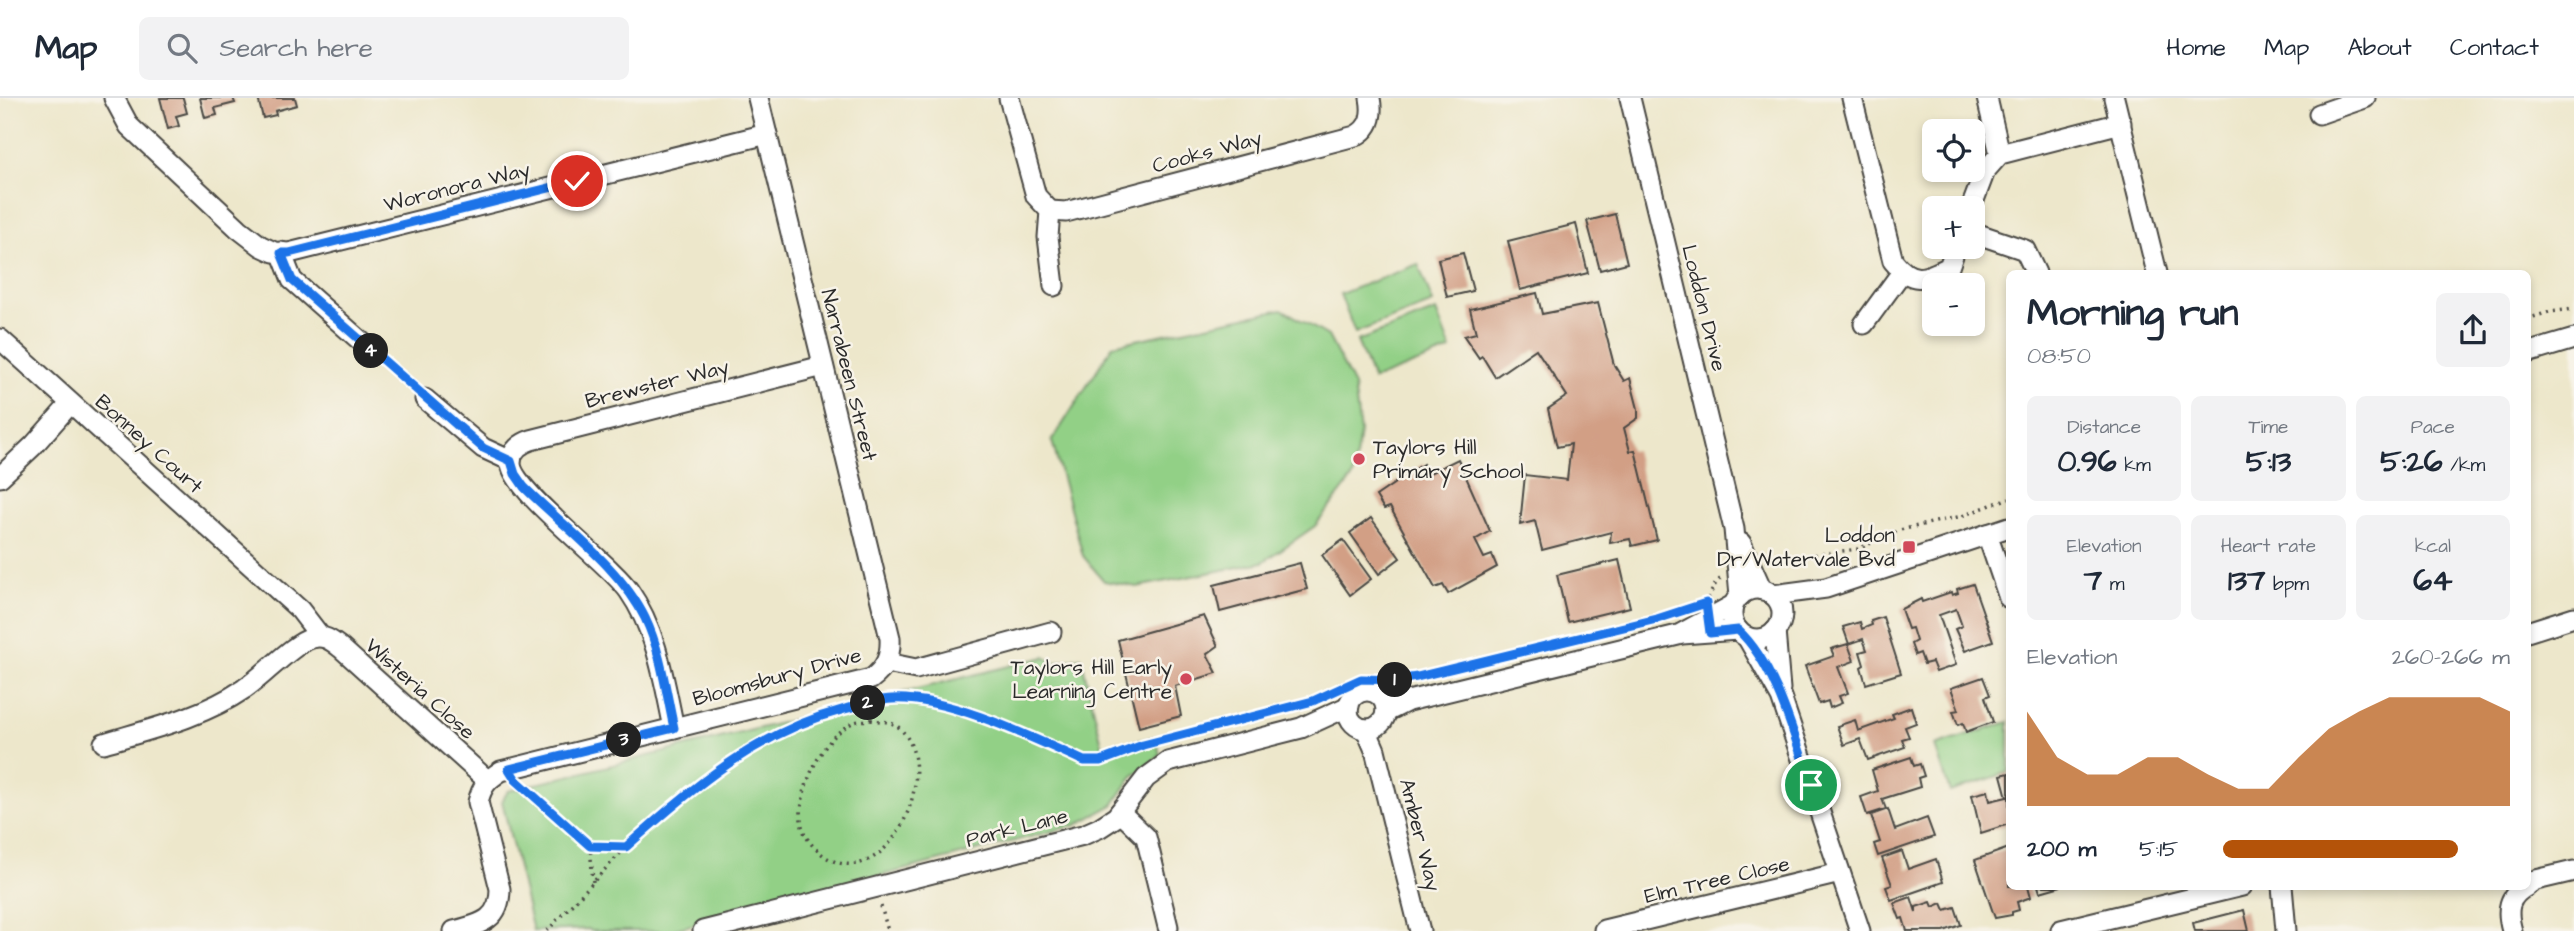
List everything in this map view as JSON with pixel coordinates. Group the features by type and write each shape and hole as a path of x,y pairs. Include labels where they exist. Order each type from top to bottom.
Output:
{"street":[{"path":"114,98 129,127 261,246 281,253 292,280 372,351"},
{"name":"Narrabeen Street","path":"758,98 890,638 891,651 887,663"},
{"path":"1009,98 1036,196 1050,211 1048,237 1054,286"},
{"name":"Cooks Way","path":"1050,211 1066,212 1355,136 1364,132 1369,123 1372,113 1370,98"},
{"name":"Loddon Drive","path":"1630,98 1734,529 1737,601"},
{"path":"1852,98 1893,261 1902,272 1915,278 1930,276 1948,267 1951,259"},
{"path":"1987,98 2000,154"},
{"path":"2115,98 2156,270"},
{"path":"2319,114 2365,98"},
{"path":"1976,196 1985,171 2000,154 2121,123"},
{"name":"Woronora Way","path":"281,253 767,134"},
{"path":"1985,236 2025,250 2035,270"},
{"path":"1864,324 1902,272"},
{"path":"2531,352 2574,339"},
{"name":"Bonney Court","path":"1,340 197,517"},
{"name":"Brewster Way","path":"511,461 517,448 531,440 823,366"},
{"path":"425,399 483,448 511,461 515,474 524,487 628,589 645,618 655,645 674,728"},
{"name":"Bonney Court","path":"0,477 33,446 70,404"},
{"name":"Wisteria Close","path":"197,517 300,610 320,636 330,639 341,648 487,780"},
{"path":"1860,931 1781,697 1732,618 1737,601 1746,591 1826,588 2006,528"},
{"name":"Loddon Drive","path":"1734,529 1768,592"},
{"path":"1987,534 2006,589"},
{"path":"1743,634 1762,638 1826,588"},
{"path":"1768,592 1780,607 1778,623 1781,697"},
{"name":"Park Lane","path":"1682,634 1737,601"},
{"path":"2531,631 2574,617"},
{"name":"Bloomsbury Drive","path":"487,780 509,769 871,679 887,663 916,669 1051,632"},
{"name":"Park Lane","path":"702,931 1083,835 1100,828 1120,812 1146,778 1168,762 1317,723 1369,715 1408,701 1682,634 1743,634"},
{"path":"104,743 164,726 209,708 243,690 302,643 320,636"},
{"name":"Amber Way","path":"1369,715 1375,750 1420,931"},
{"path":"454,931 479,925 494,914 500,903 500,889 478,802 481,788 487,780"},
{"path":"1120,812 1146,837 1168,927"},
{"path":"2531,883 2574,871"},
{"name":"Elm Tree Close","path":"1604,930 1840,873"},
{"path":"2060,930 2225,890"},
{"path":"2282,890 2286,931"},
{"path":"2512,931 2508,906 2514,893 2519,890"}],"path":[{"path":"2531,318 2574,309"},
{"path":"372,351 425,399"},
{"path":"1783,558 1858,549 1900,530 1962,516 2006,499"},
{"path":"1336,691 1361,679 1397,680 1417,677 1682,611"},
{"path":"547,931 626,847 683,797 739,755 811,718 892,699 962,711 1084,761 1101,761 1143,745 1313,701"},
{"path":"867,704 871,720"},
{"path":"871,720 896,725 906,737 914,764 913,795 906,818 884,849 871,859 856,864 843,863 814,848 806,836 801,822 802,796 819,757 831,740 855,722 871,720"},
{"path":"509,769 516,780 590,846 626,847"},
{"path":"590,846 593,884"},
{"path":"881,906 888,931"}],"green space":[{"path":"1418,264 1433,303 1355,333 1340,294"},
{"path":"1282,309 1328,336 1354,386 1360,432 1353,477 1315,526 1263,562 1137,587 1104,581 1083,556 1052,441 1113,345"},
{"path":"1436,311 1451,350 1373,380 1357,341"},
{"path":"1045,657 1055,663 1081,657 1103,748 1156,737 1160,755 1132,777 1113,805 1076,825 668,931 533,931 502,801 508,791"},
{"path":"2006,723 2006,773 1950,792 1935,746"}],"building":[{"path":"160,98 183,98 187,113 176,116 179,126 168,129"},
{"path":"200,98 233,98 235,103 215,108 217,115 205,118"},
{"path":"258,98 295,98 297,105 275,111 276,115 263,118"},
{"path":"1615,214 1627,263 1600,270 1587,221"},
{"path":"1576,224 1588,273 1520,290 1508,241"},
{"path":"1463,253 1473,291 1447,297 1438,259"},
{"path":"1537,293 1542,314 1598,303 1614,365 1624,381 1630,378 1638,409 1638,418 1624,428 1630,451 1635,450 1657,540 1632,546 1630,539 1610,543 1611,532 1542,550 1535,521 1520,525 1525,475 1567,480 1571,444 1557,447 1548,409 1567,396 1536,349 1495,377 1482,356 1479,358 1464,336 1476,333 1470,309"},
{"path":"1458,459 1490,531 1475,540 1484,558 1492,555 1497,567 1448,594 1443,585 1435,588 1390,507 1384,509 1376,496 1423,464 1428,474"},
{"path":"1371,518 1400,558 1379,574 1350,533"},
{"path":"1343,540 1371,579 1350,595 1322,555"},
{"path":"1619,560 1630,607 1568,622 1557,575"},
{"path":"1300,563 1307,589 1220,612 1214,585"},
{"path":"1973,584 1993,641 1965,651 1955,629 1962,626 1956,609 1939,615 1956,665 1936,672 1932,662 1924,664 1920,653 1915,655 1911,644 1916,641 1912,628 1908,629 1901,609 1921,599 1922,602 1951,592 1952,595 1958,593 1957,589"},
{"name":"Taylors Hill Early Learning Centre","path":"1204,616 1218,646 1207,654 1217,673 1175,686 1181,716 1139,727 1118,640"},
{"path":"1883,617 1901,673 1866,684 1860,652 1867,650 1863,639 1849,644 1843,627 1860,622 1862,629 1872,625 1871,621"},
{"path":"1848,644 1854,661 1838,667 1848,693 1839,696 1842,703 1830,708 1828,701 1819,704 1805,666 1834,656 1831,649"},
{"path":"1983,677 1990,695 1985,697 1993,722 1966,732 1963,723 1958,725 1953,711 1959,710 1951,688"},
{"path":"1911,707 1916,723 1905,727 1909,737 1902,739 1905,747 1868,760 1860,739 1844,745 1837,726 1855,720 1858,731 1894,718 1892,714"},
{"path":"1911,757 1914,766 1920,764 1924,776 1918,778 1920,787 1882,799 1886,809 1867,815 1861,797 1878,791 1872,770"},
{"path":"2006,774 2006,793 2001,775"},
{"path":"1988,791 1990,801 2006,797 2006,825 1981,833 1972,795"},
{"path":"1888,809 1895,830 1927,818 1934,837 1878,856 1874,844 1880,842 1871,815"},
{"path":"2006,849 2006,890 2029,890 2031,897 2017,902 2019,910 2012,912 2012,915 1995,918 1975,860"},
{"path":"1902,851 1908,869 1936,859 1943,882 1891,900 1886,887 1892,885 1882,858"},
{"path":"1911,897 1916,912 1916,907 1931,902 1933,907 1942,903 1945,910 1955,907 1961,925 1944,931 1907,931 1894,903"},
{"path":"2244,910 2249,931 2195,931 2193,923"}],"place":[{"name":"Taylors Hill Primary School","path":"1359,459"},
{"name":"Loddon Dr/Watervale Bvd","path":"1909,547"},
{"name":"Taylors Hill Early Learning Centre","path":"1186,679"}],"route":[{"path":"577,181 281,253 292,280 483,448 511,461 515,474 524,487 609,568 628,589 645,618 655,645 674,728 509,769 516,780 590,846 626,847 683,797 739,755 811,718 867,704 892,699 962,711 1084,761 1101,761 1143,745 1313,701 1361,679 1397,680 1417,677 1657,619 1706,603 1710,633 1738,630 1747,637 1781,697 1811,785"}]}
